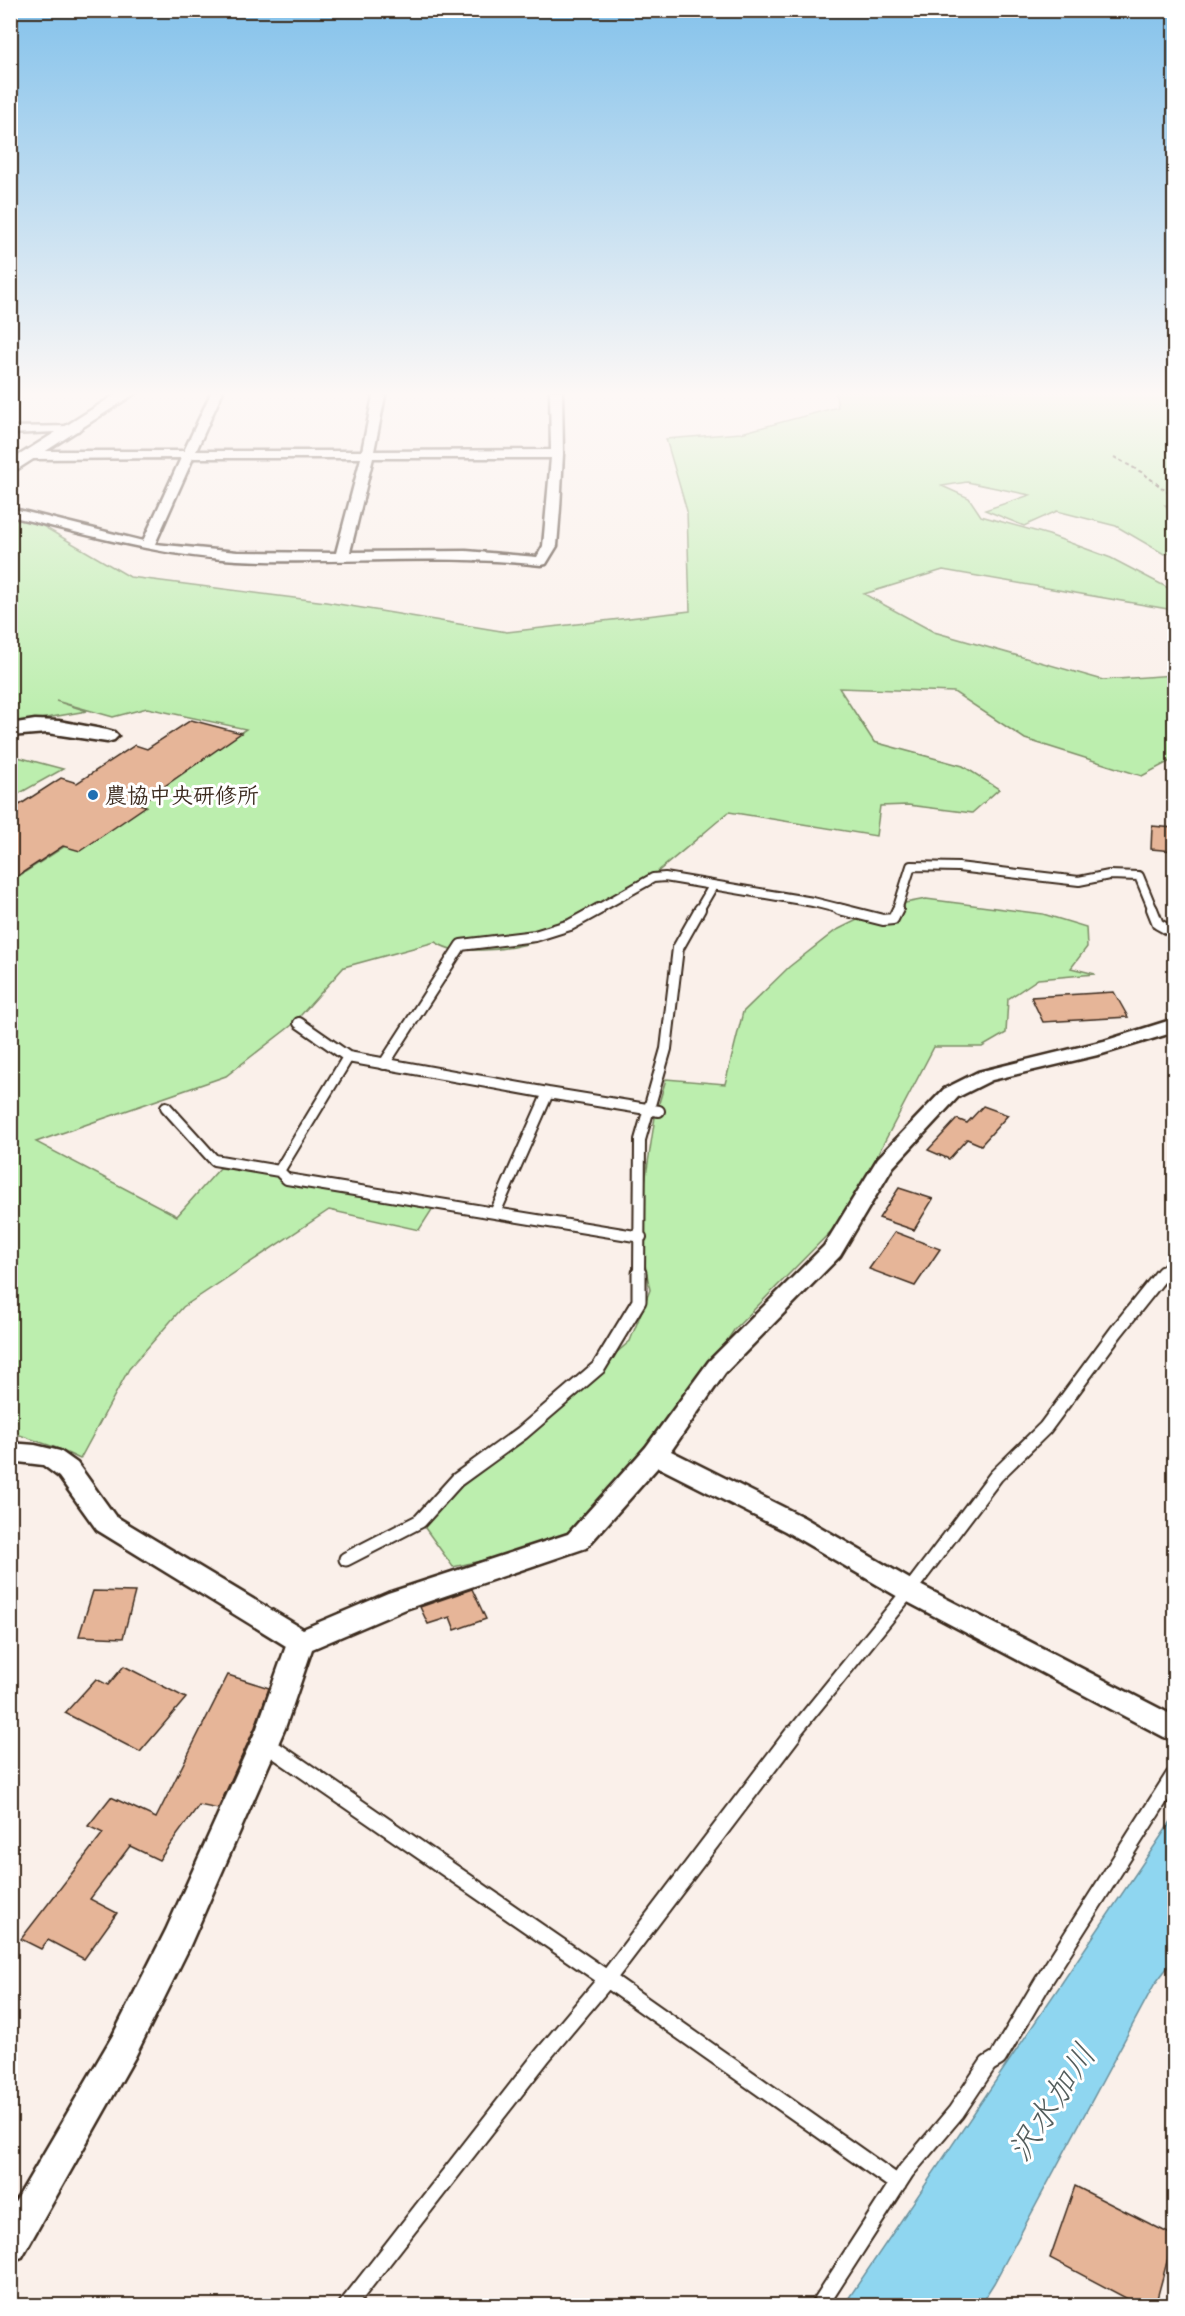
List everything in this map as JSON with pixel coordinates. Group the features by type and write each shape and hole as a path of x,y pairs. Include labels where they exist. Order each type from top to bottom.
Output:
{"street":[{"path":"147,546 168,499"},
{"path":"342,556 356,499"},
{"path":"10,512 147,546 240,556 459,556 541,561 550,546 554,499"},
{"path":"10,730 27,726 52,726 107,736"},
{"path":"10,2245 124,2046 177,1940 264,1743 301,1642 397,1601 577,1541 655,1454 717,1367 832,1251 885,1163 951,1093 961,1085 985,1076 1133,1041 1174,1025"},
{"path":"10,1452 51,1458 69,1470 106,1523 301,1642"},
{"path":"655,1454 794,1524 909,1591 1174,1729"}],"lane":[{"path":"384,1064 456,949 461,945 535,936 570,925 653,878 665,877 813,902 883,920 893,919 903,897 908,870 912,866 958,867 1080,881 1126,874 1139,876 1158,924 1174,933"},
{"path":"346,1559 420,1521 457,1480 522,1433 599,1367 639,1300 640,1140 654,1110 666,1049 678,948 712,886"},
{"path":"299,1023 348,1057 654,1110"},
{"path":"279,1171 348,1057"},
{"path":"495,1214 548,1093"},
{"path":"166,1107 214,1160 279,1171 287,1179 641,1237"},
{"path":"346,2306 543,2055 607,1979 769,1764 909,1591 996,1476 1045,1428 1116,1332 1174,1260"},
{"path":"264,1743 607,1979 898,2184"},
{"path":"819,2306 898,2184 956,2112 988,2064 999,2058 1043,1982 1174,1776"}],"green space":[{"path":"684,499 970,499 981,516 1049,535 1111,558 1174,591 1174,610 943,570 864,594 934,632 1103,680 1174,675 1174,759 1142,776 1025,739 954,692 839,688 874,742 963,766 999,789 972,813 908,805 880,806 876,836 729,812 646,881 586,921 553,936 519,946 458,950 435,942 344,967 292,1025 226,1076 36,1142 177,1216 220,1168 284,1175 433,1208 419,1230 329,1210 183,1307 129,1369 80,1459 11,1432 11,881 246,729 147,708 113,717 56,701 87,711 11,724 10,517 41,525 130,577 326,602 507,632 690,611 687,511"},
{"path":"1018,499 1174,499 1174,505 1165,505 1174,514 1174,552 1164,554 1116,526 1057,511 1024,526 985,510"},
{"path":"14,756 63,769 11,798 11,758"},
{"path":"926,899 1043,914 1086,927 1087,947 1071,968 1095,974 1038,979 1008,999 1006,1033 982,1047 934,1047 845,1217 734,1330 698,1385 586,1530 517,1553 453,1567 420,1521 630,1341 650,1290 641,1244 641,1209 655,1117 666,1079 725,1084 743,1012 789,967 835,931 859,919 897,925 905,903"}],"water":[{"name":"沢水加川","path":"1174,1817 1174,1959 1154,1985 980,2305 844,2305"}],"building":[{"name":"農協中央研修所","path":"191,720 241,733 139,804 146,806 80,851 63,846 10,881 10,811 61,778 77,783 135,745 147,749"},
{"path":"1152,826 1174,828 1174,851 1151,849"},
{"path":"1114,992 1128,1017 1043,1022 1031,997"},
{"path":"983,1106 1008,1115 981,1145 967,1139 949,1159 928,1150 957,1119 967,1123"},
{"path":"899,1188 933,1199 914,1230 879,1218"},
{"path":"895,1232 940,1249 915,1286 869,1269"},
{"path":"472,1589 486,1619 455,1630 450,1617 428,1624 420,1607"},
{"path":"93,1591 135,1592 123,1638 79,1636"},
{"path":"124,1666 186,1698 140,1752 65,1713 96,1679 108,1685"},
{"path":"228,1675 269,1688 255,1727 218,1809 199,1805 159,1860 130,1846 90,1899 117,1913 84,1959 48,1940 41,1949 21,1939 103,1833 88,1826 111,1797 156,1818"},
{"path":"1075,2186 1174,2236 1155,2306 1141,2306 1050,2258"}],"place":[{"name":"農協中央研修所","path":"93,795"}]}
